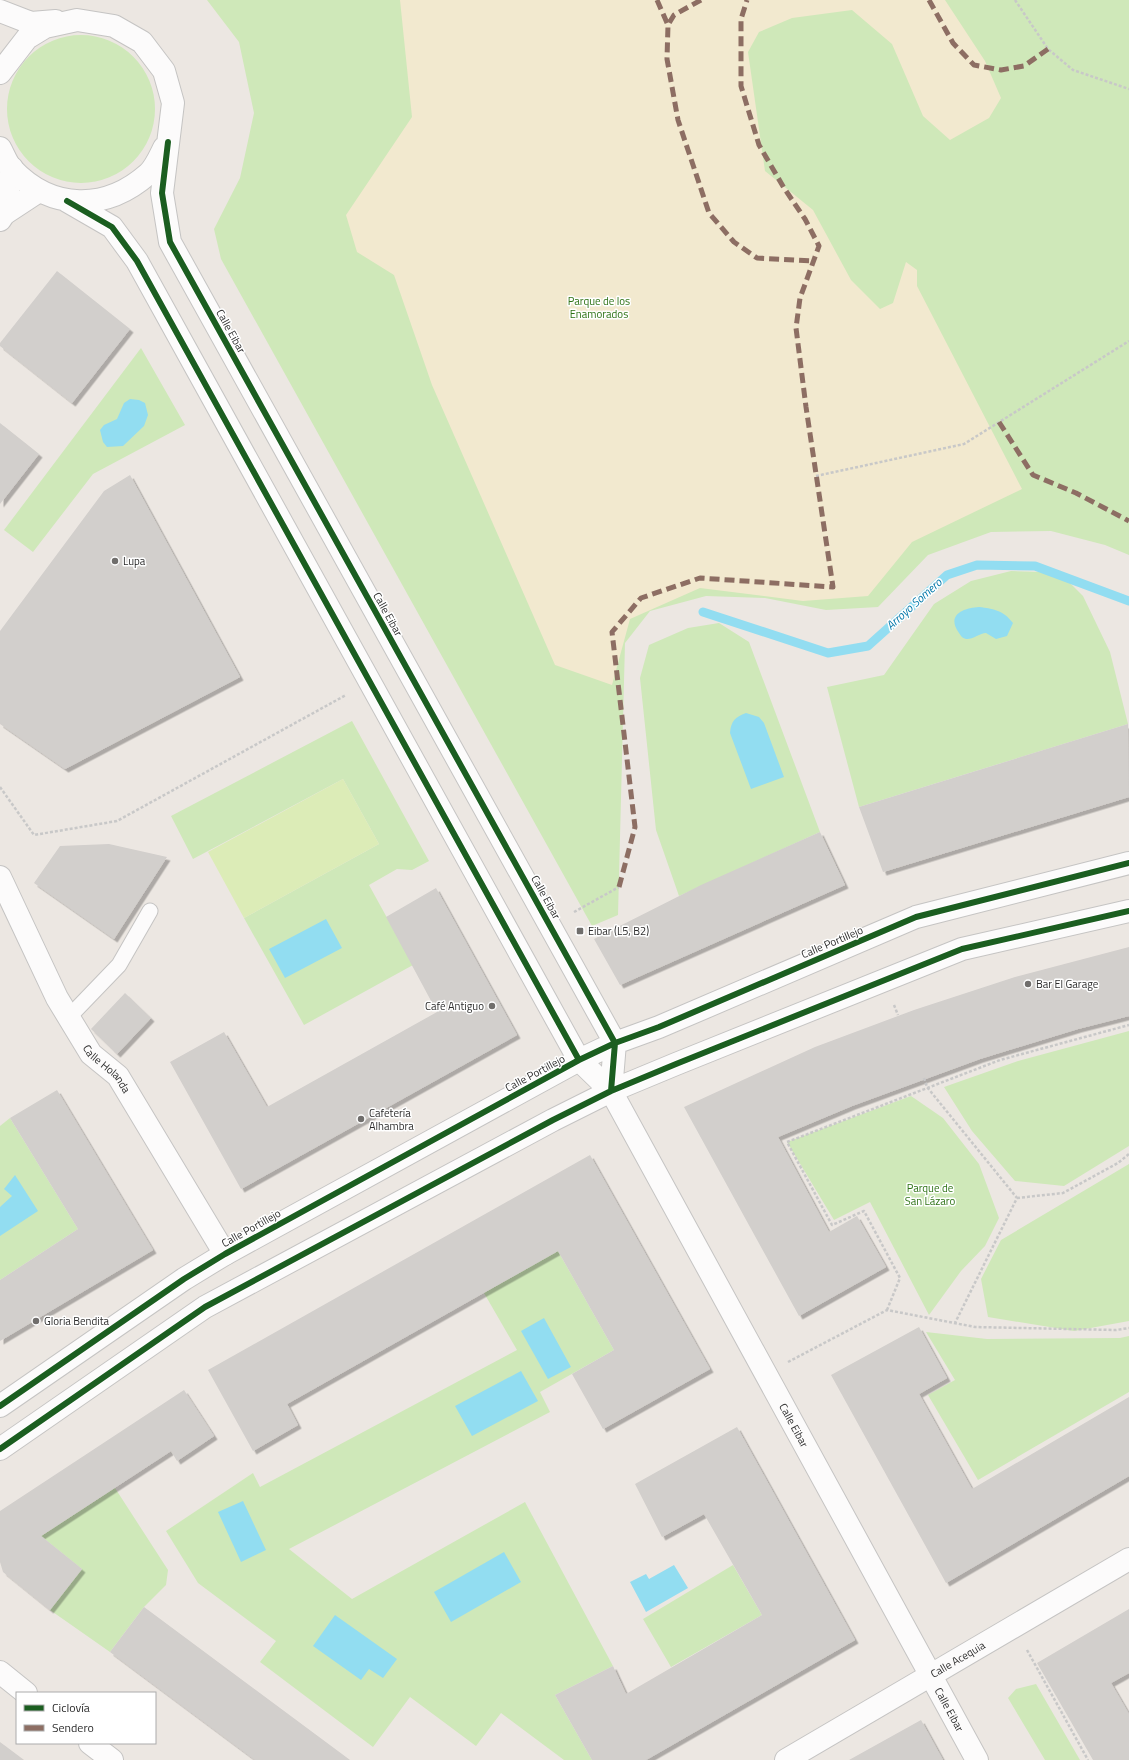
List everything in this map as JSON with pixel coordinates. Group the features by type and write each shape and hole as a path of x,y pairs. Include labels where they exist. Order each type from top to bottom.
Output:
{"main road":[{"path":"0,11 31,23 77,20"},
{"path":"0,73 27,38 45,27 77,20"},
{"name":"Calle Eibar","path":"77,20 114,26 142,42 164,71 173,103 162,193 170,242 615,1043"},
{"path":"0,148 12,168 39,191 67,201 87,202 119,194 149,173 168,142"},
{"path":"2,217 12,168"},
{"path":"2,217 39,191"},
{"name":"Calle Eibar","path":"67,201 112,227 136,261 579,1060 611,1091 977,1760"},
{"name":"Calle Portillejo","path":"0,1406 184,1279 224,1254 579,1060 615,1043 659,1027 916,917 1129,863"},
{"name":"Calle Holanda","path":"0,877 57,998 91,1054 118,1076 224,1254"},
{"path":"0,1449 205,1307 553,1120 611,1091 962,949 1129,911"},
{"path":"611,1091 615,1043"},
{"name":"Calle Acequia","path":"786,1760 1129,1559"},
{"path":"0,1672 25,1692"},
{"path":"91,1744 112,1760"}],"lane":[{"path":"72,1022 119,965 150,911"}],"path":[{"path":"1015,0 1048,48 1073,70 1129,89"},
{"path":"816,476 964,444 1129,342"},
{"path":"0,788 34,835 118,821 370,683"},
{"path":"550,926 619,888"},
{"path":"887,1310 900,1278 864,1211 832,1225 787,1142 1000,1060 1129,1025"},
{"path":"924,1078 927,1087 1017,1198"},
{"path":"1017,1198 1063,1193 1118,1163 1129,1154"},
{"path":"955,1323 1017,1198"},
{"path":"765,1374 887,1310 983,1328 1116,1330 1129,1328"},
{"path":"1013,1626 1088,1760"}],"green space":[{"name":"Parque de los Enamorados","path":"207,0 1129,0 1129,555 1105,545 1051,531 991,532 928,555 878,607 826,610 765,598 706,596 650,611 625,643 618,915 592,926 221,259 214,229 240,178 254,113 239,42"},
{"path":"88,35 109,40 122,47 138,62 150,81 154,95 154,123 150,137 143,150 128,166 122,171 103,180 88,183 74,183 53,178 40,171 19,150 12,137 8,123 7,102 12,81 19,68 40,47 53,40 67,36"},
{"path":"141,348 185,425 93,474 33,552 4,530"},
{"path":"1011,571 1042,572 1067,580 1083,596 1110,652 1128,724 859,807 827,687 884,675 934,604 971,581"},
{"path":"719,623 749,642 820,832 679,896 656,830 640,678 649,645 688,628"},
{"path":"352,721 429,861 412,870 397,869 369,885 413,965 304,1025 244,918 379,844 343,779 193,859 171,816"},
{"path":"343,779 379,844 244,918 208,852"},
{"path":"1129,1031 1129,1146 1064,1186 1015,1181 972,1131 944,1087 1018,1061"},
{"name":"Parque de San Lázaro","path":"911,1096 943,1118 979,1164 999,1218 985,1246 961,1271 929,1315 870,1202 834,1220 787,1142"},
{"path":"10,1118 78,1229 0,1280 0,1126"},
{"path":"1129,1164 1129,1321 1074,1331 988,1317 981,1279 1001,1240"},
{"path":"558,1251 614,1350 540,1392 550,1412 289,1549 352,1599 525,1502 613,1666 555,1695 592,1760 564,1760 501,1713 476,1746 410,1697 373,1747 260,1662 276,1641 198,1583 166,1531 253,1473 260,1487 517,1350 484,1293"},
{"path":"926,1332 987,1339 1120,1338 1129,1336 1129,1392 978,1480 928,1395 955,1380"},
{"path":"115,1488 168,1570 166,1585 144,1607 110,1652 50,1610 82,1569 41,1536"},
{"path":"733,1565 762,1615 671,1667 643,1619"},
{"path":"1036,1684 1080,1760 1045,1760 1008,1698 1016,1689"}],"sand":[{"path":"400,0 945,0 985,61 1001,98 989,118 950,140 923,116 892,44 852,10 792,18 759,32 748,52 765,171 813,210 851,280 880,309 893,303 906,262 917,270 917,286 1022,489 912,542 868,596 803,601 700,588 630,619 612,685 555,665 432,385 394,275 357,252 346,215 412,117"}],"water":[{"path":"130,399 139,400 145,403 148,415 144,426 123,446 107,447 103,442 100,430 104,425 117,419 124,403"},
{"path":"979,607 998,611 1006,615 1013,623 1007,636 996,639 986,633 968,639 962,637 955,627 955,617 962,611"},
{"path":"746,713 759,717 764,723 784,777 751,789 730,733 731,725 734,720"},
{"path":"326,919 342,948 285,978 269,949"},
{"path":"15,1175 38,1211 0,1236 0,1207 12,1196 4,1189"},
{"path":"544,1318 571,1367 548,1379 521,1331"},
{"path":"521,1371 538,1401 472,1436 455,1406"},
{"path":"243,1501 266,1550 241,1562 218,1512"},
{"path":"504,1552 521,1582 451,1622 434,1592"},
{"path":"674,1565 688,1588 646,1612 630,1582 646,1574 649,1579"},
{"path":"335,1615 397,1659 383,1678 369,1669 361,1680 313,1646"}],"building":[{"path":"57,271 130,329 72,403 0,346 0,343"},
{"path":"0,423 39,454 0,504"},
{"name":"Lupa","path":"130,475 240,677 65,769 0,724 0,631 104,491"},
{"path":"1128,724 1129,797 883,872 859,807"},
{"path":"820,832 845,885 620,985 594,939 701,885"},
{"path":"109,844 167,857 114,939 34,883 60,846"},
{"path":"436,888 517,1035 241,1189 170,1062 224,1032 267,1107 437,1012 386,917"},
{"path":"1129,947 1129,1016 1078,1029 980,1059 852,1106 778,1137 829,1232 857,1216 886,1267 799,1316 684,1107 815,1047 914,1010 1015,977"},
{"path":"125,993 151,1018 117,1054 91,1029"},
{"path":"57,1090 153,1250 0,1341 0,1280 78,1229 10,1118"},
{"path":"590,1155 710,1369 603,1429 572,1374 614,1350 558,1251 287,1404 298,1425 253,1451 208,1370"},
{"path":"919,1327 947,1378 919,1394 972,1489 1129,1397 1129,1476 946,1583 831,1375"},
{"path":"184,1390 214,1436 177,1461 171,1451 41,1536 82,1569 50,1610 3,1572 0,1562 0,1511"},
{"path":"737,1427 855,1640 646,1760 592,1760 555,1695 613,1666 626,1694 762,1615 704,1514 662,1537 635,1484"},
{"path":"144,1607 350,1760 255,1760 110,1652"},
{"path":"1129,1609 1129,1673 1111,1683 1129,1714 1129,1760 1093,1760 1037,1663"},
{"path":"921,1720 943,1760 849,1760"},
{"path":"0,1742 24,1760 0,1760"}],"waterway":[{"name":"Arroyo Somero","path":"703,612 828,653 868,646 947,575 977,565 1035,566 1129,601"}],"marked path":[{"path":"657,0 668,25"},
{"path":"701,0 674,15 668,25 667,59 678,120 709,213 734,242 757,258 813,261"},
{"path":"619,887 635,827 612,632 641,598 700,578 833,587 806,407 796,328 800,298 819,246 805,219 784,188 759,145 741,86 741,19 747,0"},
{"path":"929,0 953,43 974,65 1001,70 1024,66 1048,49"},
{"path":"999,422 1033,475 1076,493 1129,521"}],"cycle path":[{"path":"168,142 162,193 170,242 615,1043 611,1091"},
{"path":"67,201 112,227 137,261 579,1060"},
{"path":"0,1406 184,1279 225,1254 579,1060 615,1043 659,1027 916,917 1129,863"},
{"path":"0,1449 205,1307 553,1120 611,1091 962,949 1129,911"}],"place":[{"name":"Lupa","path":"115,561"},
{"name":"Eibar (L5, B2)","path":"580,931"},
{"name":"Bar El Garage","path":"1028,984"},
{"name":"Café Antiguo","path":"492,1006"},
{"name":"Cafetería Alhambra","path":"361,1119"},
{"name":"Gloria Bendita","path":"36,1321"}]}
